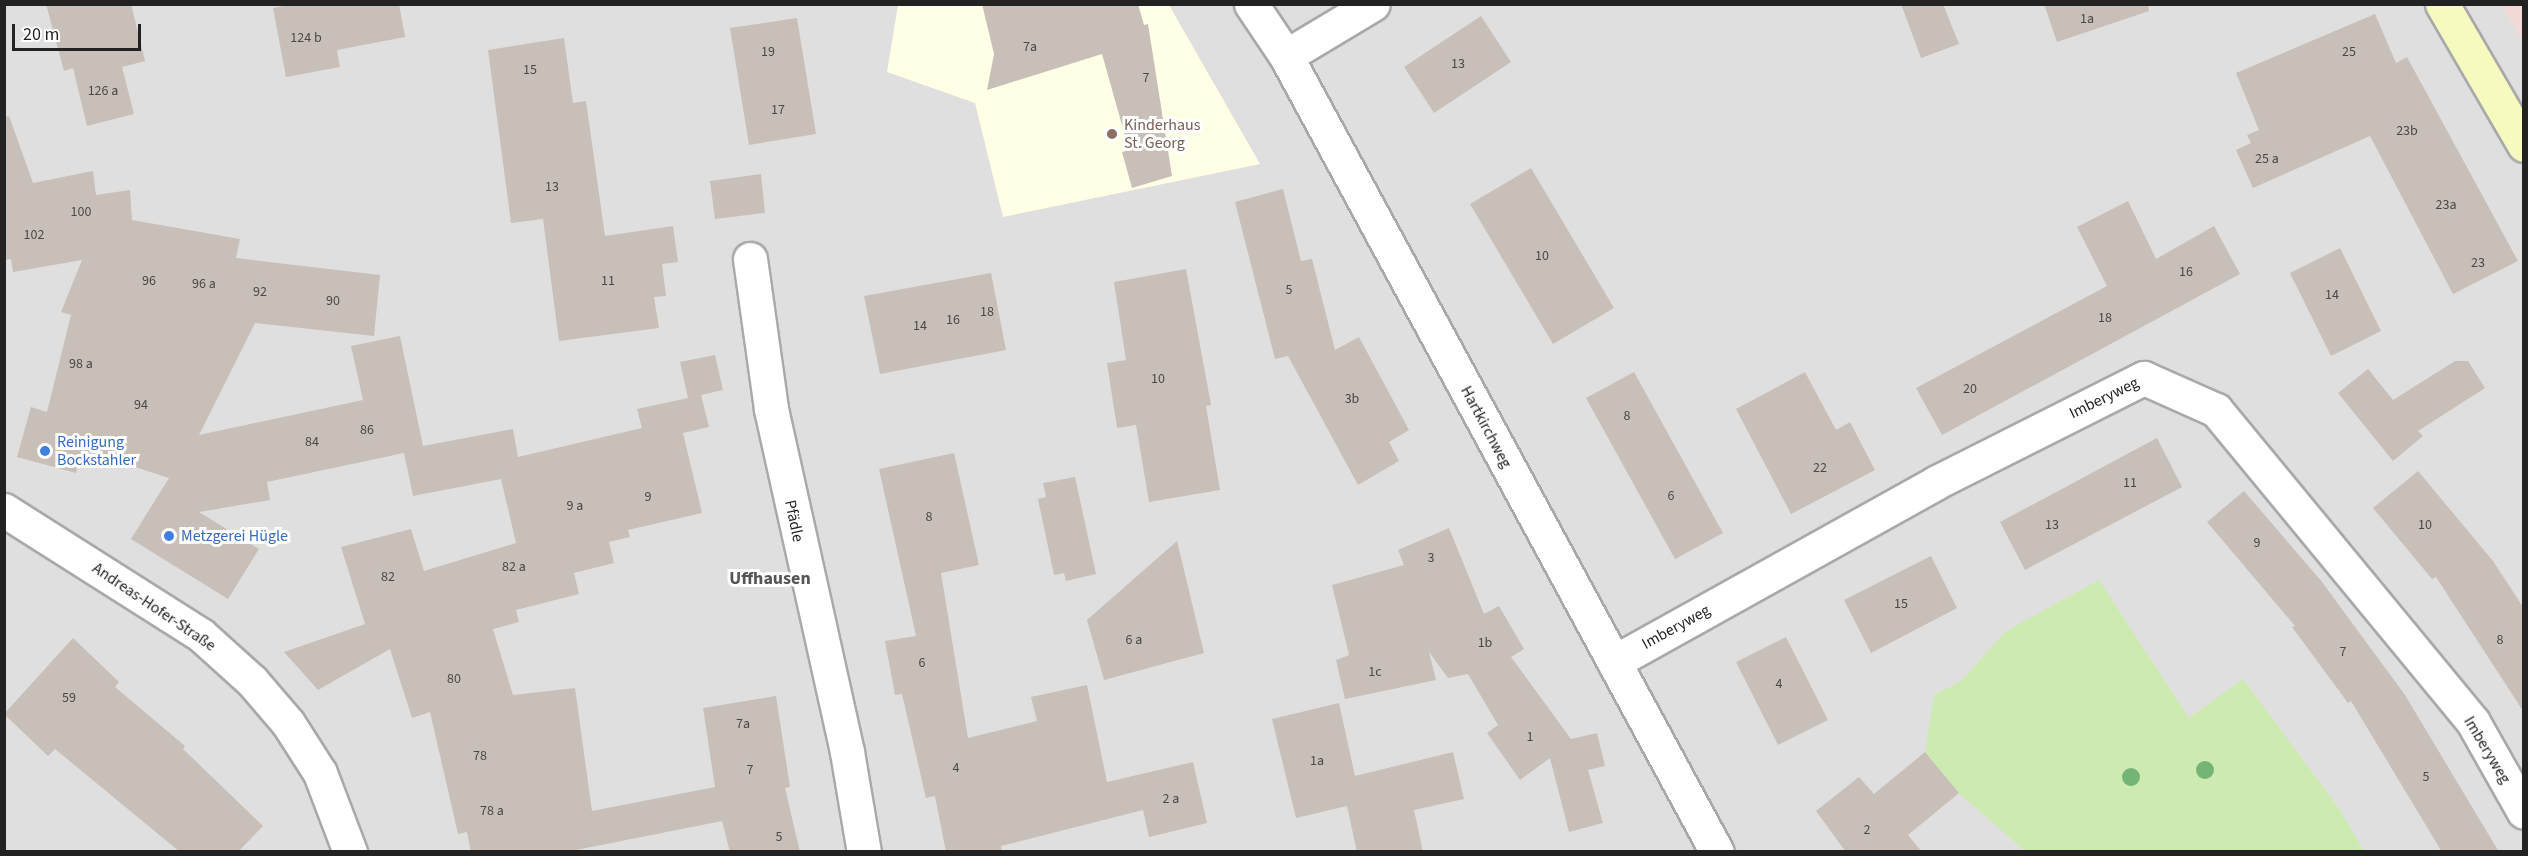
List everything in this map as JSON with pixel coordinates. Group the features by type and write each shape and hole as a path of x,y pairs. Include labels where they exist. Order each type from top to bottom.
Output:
{"street":[{"name":"Hartkirchweg","path":"1251,4 1286,56 1717,852"},
{"path":"1286,56 1373,4"},
{"path":"2442,4 2523,145"},
{"name":"Pfädle","path":"750,259 771,409 847,752 864,852"},
{"name":"Imberyweg","path":"1614,663 1935,483 2144,378 2216,410 2473,722 2523,812"},
{"name":"Andreas-Hofer-Straße","path":"4,510 201,635 252,681 288,723 320,773 350,852"}],"shaded area":[{"path":"2501,4 2523,41 2523,851 5,852 5,5"},
{"name":"Kinderhaus St. Georg","path":"898,5 1169,5 1260,164 1003,217 975,103 887,72"},
{"path":"2501,5 2523,5 2523,41"}],"green space":[{"path":"2099,580 2189,718 2243,679 2340,810 2364,851 2025,851 1959,793 1925,752 1934,695 1961,681 2006,631"}],"building":[{"path":"46,4 131,4 145,61 122,67 134,114 87,126 73,68 64,71"},
{"path":"294,4 399,4 405,37 337,50 340,67 286,77 273,8"},
{"path":"982,4 1138,4 1144,25 1148,24 1172,176 1132,188 1122,152 1129,150 1102,54 987,90 994,54"},
{"path":"1901,4 1943,4 1959,44 1921,58"},
{"path":"2044,4 2148,4 2149,11 2057,42"},
{"path":"2375,14 2396,63 2407,57 2518,261 2453,294 2370,136 2253,188 2236,150 2251,143 2247,135 2259,130 2236,73"},
{"path":"1481,16 1511,62 1434,113 1404,67"},
{"path":"797,18 816,134 749,145 730,28"},
{"path":"564,38 573,103 586,101 605,236 673,226 678,262 662,264 666,296 654,297 659,328 559,341 543,219 511,223 488,50"},
{"path":"9,116 33,183 93,171 96,195 130,190 132,220 240,239 236,258 380,275 374,336 255,323 199,435 363,400 351,346 400,336 423,446 513,429 518,457 642,428 637,409 688,398 680,362 715,355 723,390 701,395 709,427 683,433 702,513 628,530 630,537 609,542 614,563 574,573 579,594 516,610 519,622 493,629 513,695 575,688 592,811 715,787 703,708 776,696 790,787 785,788 800,852 730,852 722,821 566,852 471,852 467,832 458,834 430,712 412,718 390,649 318,690 284,652 365,624 341,547 411,529 424,571 516,543 501,479 413,496 404,453 267,482 270,500 199,512 259,549 228,599 131,539 169,478 82,450 76,473 17,457 31,407 47,412 71,315 61,312 82,260 13,272 11,259 4,260 4,117"},
{"path":"1531,168 1614,308 1553,344 1470,204"},
{"path":"761,174 765,213 715,219 710,181"},
{"path":"1283,189 1301,261 1312,259 1335,350 1359,337 1409,430 1389,442 1399,461 1358,485 1288,356 1275,359 1235,202"},
{"path":"2128,201 2156,259 2214,226 2240,274 1942,435 1916,388 2107,286 2077,227"},
{"path":"2340,248 2381,331 2331,356 2290,273"},
{"path":"1186,269 1211,405 1206,406 1220,490 1149,502 1136,425 1117,428 1107,363 1126,360 1114,282"},
{"path":"991,273 1006,350 880,374 864,296"},
{"path":"2455,361 2468,361 2485,388 2418,431 2423,436 2393,461 2338,393 2368,369 2393,400"},
{"path":"1634,372 1723,533 1675,559 1586,398"},
{"path":"1805,372 1836,430 1850,422 1875,470 1791,514 1736,409"},
{"path":"2157,438 2182,487 2025,570 2000,522"},
{"path":"954,453 979,565 941,573 968,738 1037,721 1031,697 1087,685 1107,782 1193,762 1207,823 1149,837 1143,810 1001,846 1002,852 946,852 935,796 926,798 902,694 895,695 885,641 916,636 879,469"},
{"path":"2418,471 2493,561 2523,607 2523,711 2436,577 2432,579 2373,508"},
{"path":"1075,477 1096,574 1066,581 1064,573 1054,575 1038,499 1046,497 1043,483"},
{"path":"2244,491 2322,582 2405,695 2499,852 2442,852 2351,701 2348,703 2292,627 2295,626 2207,522"},
{"path":"1449,528 1484,614 1499,606 1524,649 1511,657 1571,739 1597,733 1605,766 1588,770 1603,823 1569,832 1550,758 1520,780 1487,733 1498,725 1468,674 1448,678 1429,652 1436,680 1345,699 1336,660 1349,655 1332,585 1404,565 1398,550"},
{"path":"1177,541 1204,653 1104,680 1087,620"},
{"path":"1931,556 1957,608 1871,653 1844,600"},
{"path":"1786,637 1828,720 1778,745 1736,662"},
{"path":"73,638 119,682 115,687 185,746 183,749 263,826 238,852 180,852 55,749 48,756 4,714"},
{"path":"1339,703 1355,776 1453,752 1464,799 1414,810 1423,852 1357,852 1347,806 1296,818 1272,719"},
{"path":"1925,752 1959,793 1908,835 1922,852 1846,852 1816,811 1859,777 1874,794"}],"place":[{"name":"Kinderhaus St. Georg","path":"1112,134"},
{"name":"Reinigung Bockstahler","path":"45,451"},
{"name":"Metzgerei Hügle","path":"169,536"}],"district":[{"name":"Uffhausen","path":"770,579"}]}
